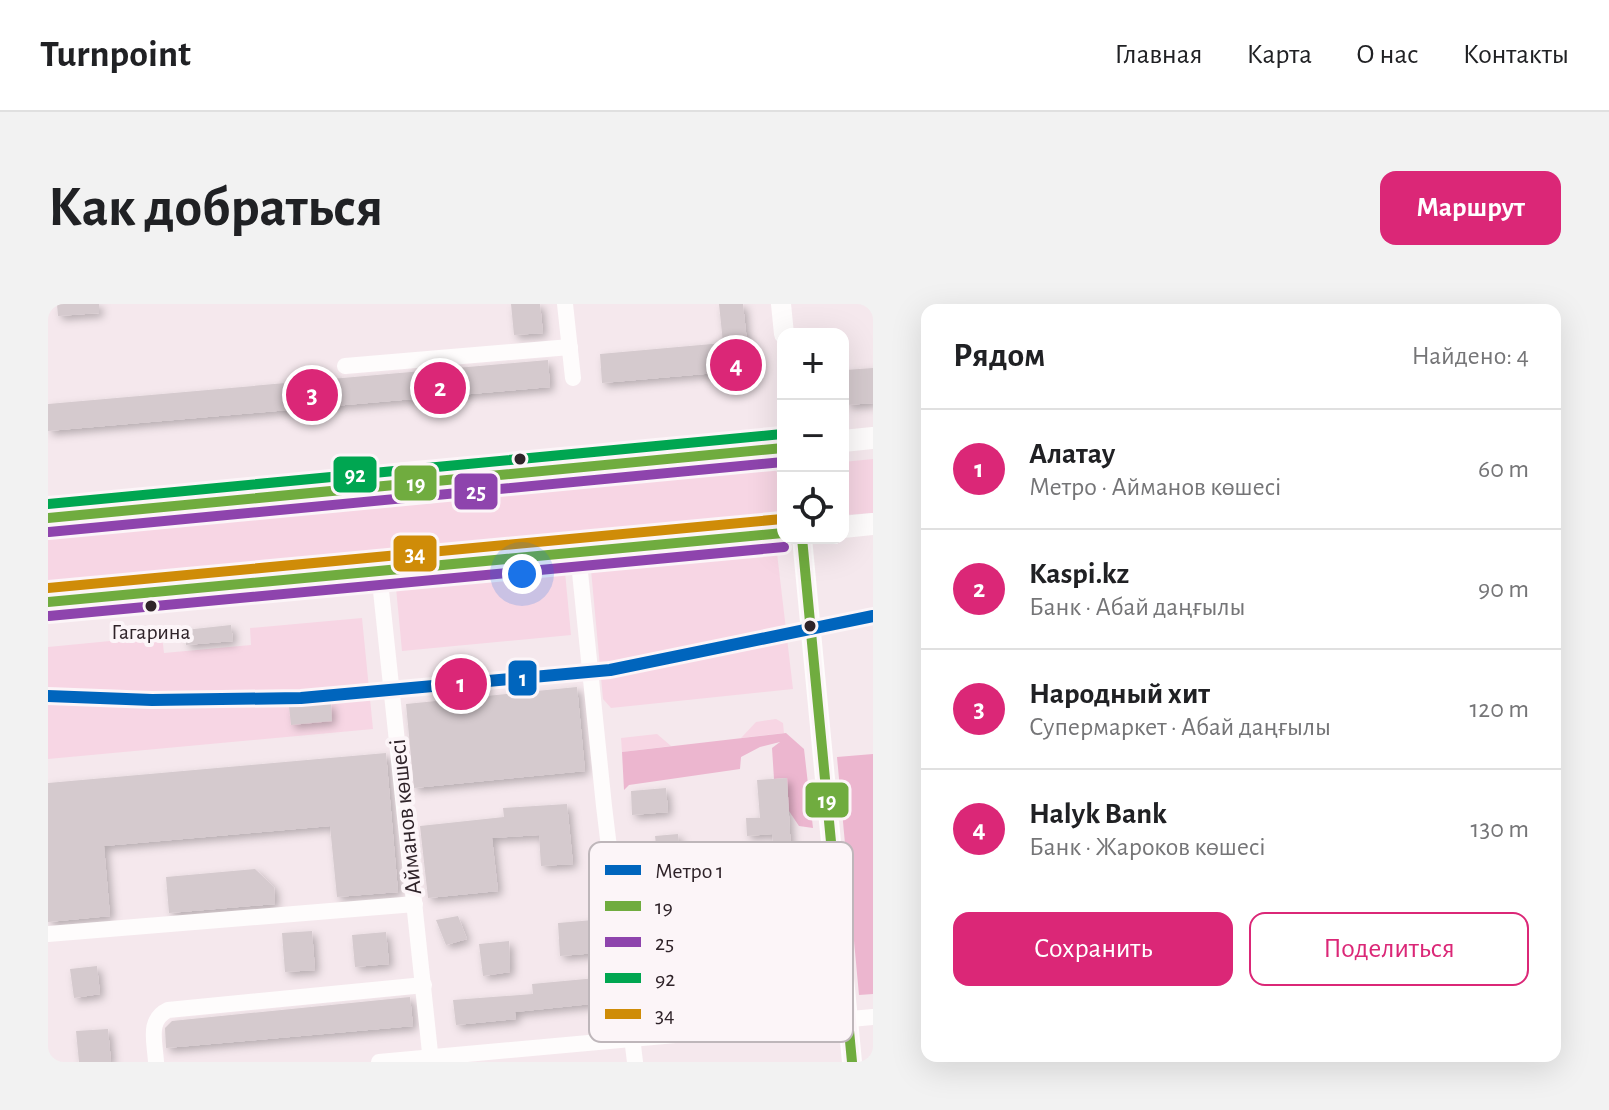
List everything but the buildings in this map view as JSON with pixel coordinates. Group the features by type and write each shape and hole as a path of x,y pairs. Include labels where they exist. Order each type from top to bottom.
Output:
{"main road":[{"path":"849,440 873,438"},
{"path":"48,518 777,449"},
{"path":"849,526 873,524"},
{"path":"48,602 777,534"}],"street":[{"path":"565,304 573,378"},
{"path":"781,304 783,328"},
{"path":"345,366 570,347"},
{"path":"803,544 831,842"},
{"path":"578,553 608,842"},
{"name":"Айманов көшесі","path":"379,572 430,1060"},
{"path":"48,934 415,904"},
{"path":"156,1062 154,1024 158,1015 168,1010 424,985"},
{"path":"853,1019 873,1017"},
{"path":"379,1062 430,1060 604,1042"},
{"path":"633,1042 635,1062"},
{"path":"850,1042 852,1062"}],"shaded area":[{"path":"873,459 873,513 849,515 849,461"},
{"path":"776,466 777,476 777,514 48,585 48,539 115,533 175,520"},
{"path":"777,553 793,689 611,708 603,699 591,570"},
{"path":"565,572 571,635 402,651 396,588"},
{"path":"362,618 373,729 48,759 48,647 162,636 164,653 251,645 250,628"},
{"path":"776,719 783,723 784,733 741,738 756,722"},
{"path":"786,733 804,749 813,828 799,826 789,811 787,778 774,779 772,748 780,742 760,747 741,757 740,769 629,785 624,790 622,752"},
{"path":"657,734 671,746 622,752 621,738"},
{"path":"873,754 873,994 859,995 853,930 853,842 845,842 837,757"}],"metro line":[{"name":"1","path":"48,696 152,700 301,698 610,670 873,616"}],"transit line":[{"name":"92","path":"48,504 777,434"},
{"name":"19","path":"48,518 777,449"},
{"name":"25","path":"49,532 777,463"},
{"name":"34","path":"48,588 777,519"},
{"name":"19","path":"48,602 777,534"},
{"name":"19","path":"803,544 831,842"},
{"name":"25","path":"49,616 784,547"},
{"name":"19","path":"850,1042 852,1062"}],"place":[{"name":"Halyk Bank","path":"736,365"},
{"name":"Kaspi.kz","path":"440,388"},
{"name":"Народный хит","path":"312,395"},
{"name":"Гагарина","path":"151,606"},
{"name":"Алатау","path":"461,684"}]}
